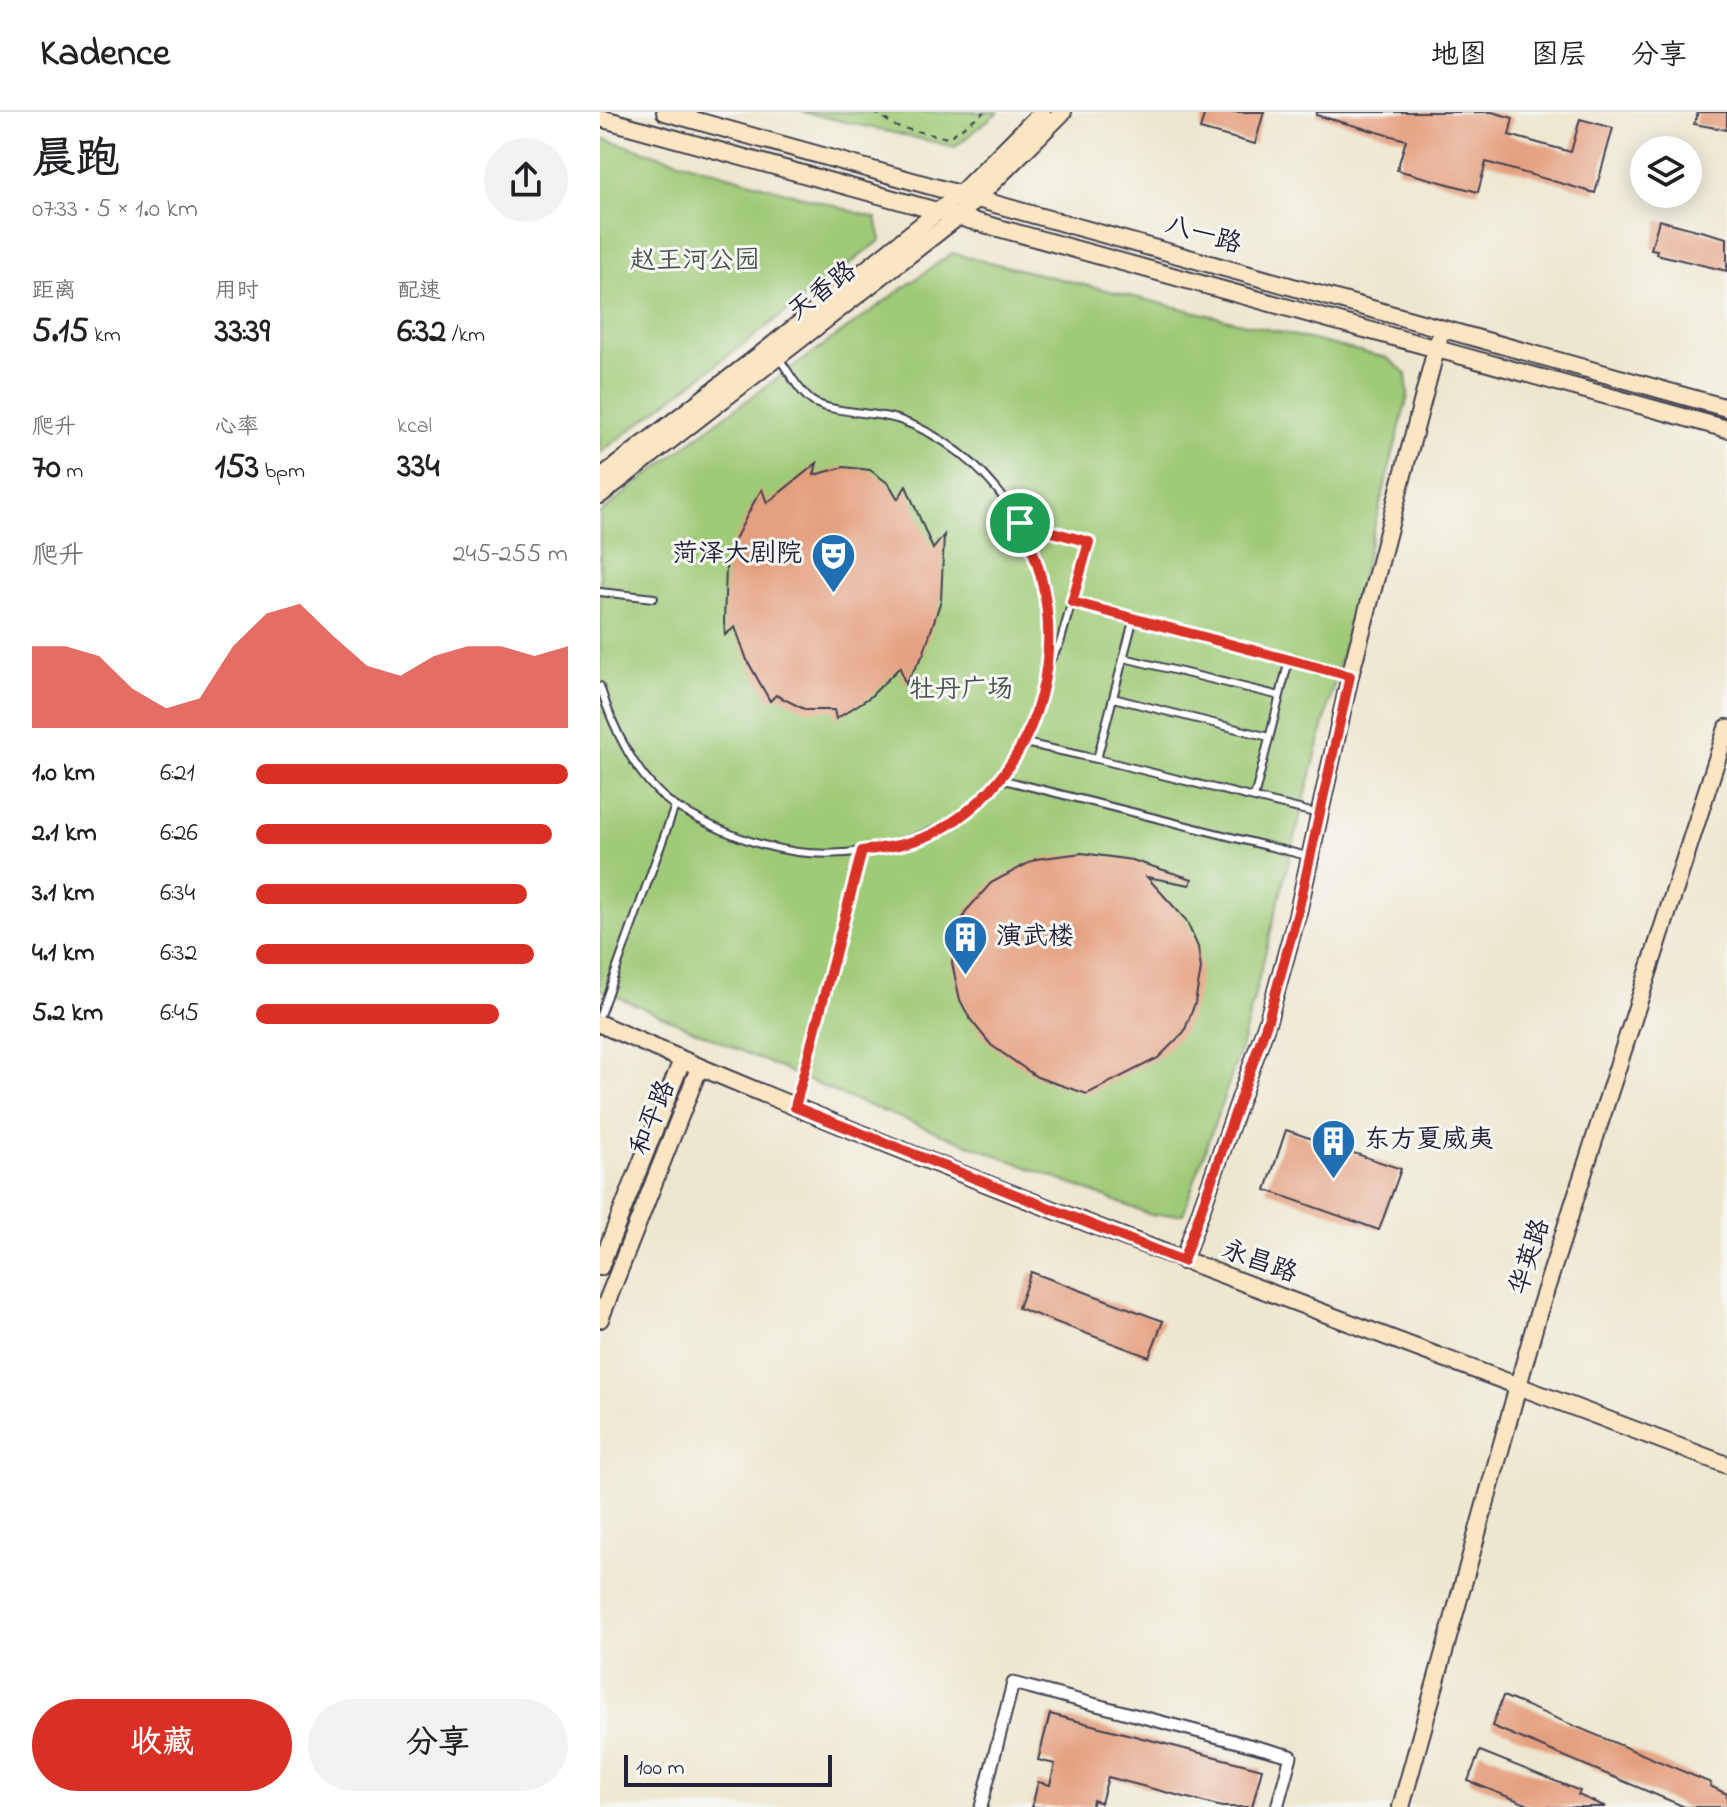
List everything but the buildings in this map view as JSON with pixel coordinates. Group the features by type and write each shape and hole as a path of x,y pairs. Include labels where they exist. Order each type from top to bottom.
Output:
{"main road":[{"name":"八一路","path":"665,112 1727,408"},
{"name":"天香路","path":"600,478 959,216 969,195 1042,112"},
{"name":"天香路","path":"600,495 969,195 1063,112"},
{"path":"600,118 1727,429"},
{"path":"1183,1261 1268,1020 1350,676 1442,328"},
{"name":"华英路","path":"1401,1807 1518,1385 1727,728"},
{"name":"永昌路","path":"600,1024 699,1068 1183,1261 1727,1465"},
{"name":"和平路","path":"600,1267 682,1060"},
{"name":"和平路","path":"600,1319 699,1068"}],"street":[{"path":"981,1807 1013,1683 1291,1756 1277,1807"}],"lane":[{"path":"600,686 611,720 662,797 724,833 784,851 841,855 904,844 936,832 962,815 1000,779 1012,766 1025,743 1047,665 1048,607 1037,554 1020,523 993,484 972,462 901,420 812,401 774,353"},
{"path":"1020,523 1089,542 1060,643 1047,665"},
{"path":"600,592 654,598"},
{"path":"1072,602 1133,621 1350,676"},
{"path":"1097,759 1133,621"},
{"path":"1124,658 1280,696"},
{"path":"1254,798 1289,660"},
{"path":"1113,698 1269,737"},
{"path":"1025,743 1319,814"},
{"path":"1000,779 1309,857"},
{"path":"600,1015 675,806"},
{"path":"795,1107 862,851"}],"path":[{"path":"874,112 897,127 948,138 984,112"}],"green space":[{"path":"802,112 998,112 955,147"},
{"name":"赵王河公园","path":"600,138 876,218 881,240 600,453"},
{"name":"牡丹广场","path":"952,253 1387,358 1406,373 1408,395 1241,1048 1183,1214 1151,1215 844,1096 600,989 600,513 707,429"}],"place":[{"name":"菏泽大剧院","path":"833,594"},
{"name":"演武楼","path":"965,977"},
{"name":"东方夏威夷","path":"1333,1180"}],"route":[{"path":"1020,523 1089,542 1072,602 1133,621 1350,676 1298,912 1268,1020 1183,1261 795,1107 862,851 904,844 936,832 962,815 985,794 1012,766 1022,750 1041,695 1050,630 1037,554 1020,523"}]}
